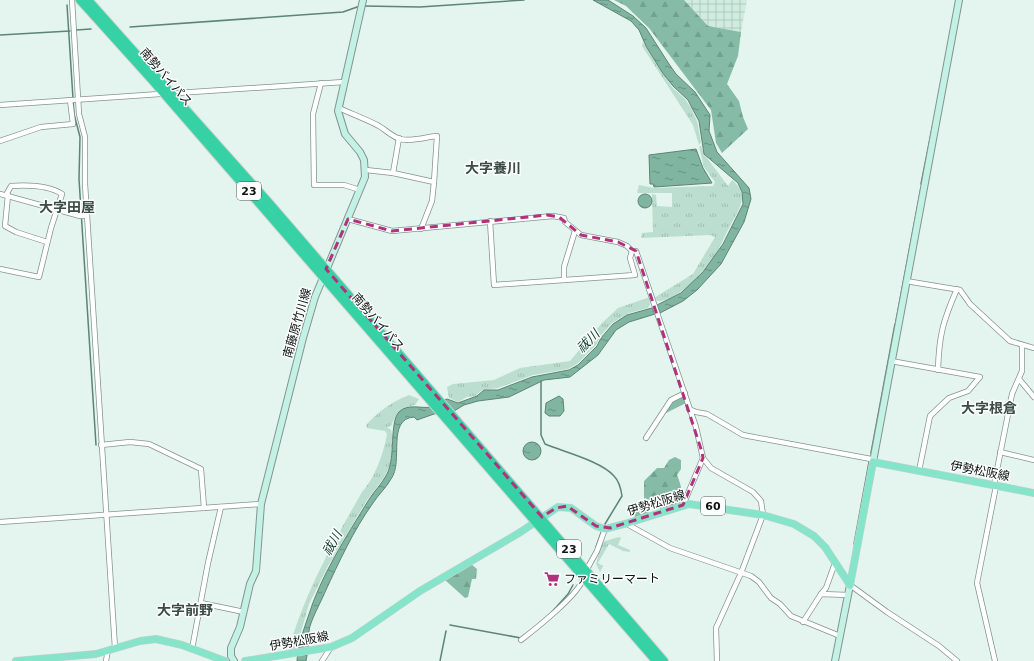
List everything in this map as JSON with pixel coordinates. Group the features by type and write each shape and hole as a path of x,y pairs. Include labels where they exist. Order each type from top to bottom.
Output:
{"highway":[{"name":"南勢バイパス","path":"80,0 153,81 323,278 419,382 469,439 538,520 583,578 656,661"},
{"name":"南勢バイパス","path":"88,0 191,114 326,269 419,382"},
{"name":"南勢バイパス","path":"538,520 586,569 664,661"}],"main road":[{"path":"835,661 960,0"},
{"path":"362,4 339,108 341,126 345,134 360,152 366,170"},
{"name":"南藤原竹川線","path":"234,661 231,656 231,648 240,627 250,584 255,575 258,563 261,504 303,338 315,297 360,190 366,170"},
{"name":"伊勢松阪線","path":"873,462 1034,493"},
{"name":"伊勢松阪線","path":"245,661 311,652 331,647 352,638 420,591 556,508 567,506 577,511 596,526 605,529 627,524 683,505 694,503 763,515 794,524 808,531 825,547 850,585"},
{"path":"16,661 85,656 156,638 170,641 225,661"}],"street":[{"path":"0,141 41,127 73,124 74,30 72,0"},
{"path":"177,93 344,82"},
{"path":"321,83 313,114 314,185 344,185 360,190"},
{"path":"0,105 160,94"},
{"path":"74,100 85,137 84,216 106,515 111,649 106,661"},
{"path":"339,108 373,122 381,127 385,132 399,138 407,140 437,136 432,201 421,228"},
{"path":"394,173 399,138"},
{"path":"366,170 394,173 434,182"},
{"path":"0,269 38,277 62,194 57,191 25,185 11,186 7,195 5,226 16,232 47,242"},
{"path":"0,194 84,216"},
{"path":"348,219 387,231 553,216 564,218 565,222 581,235 618,242 627,246 632,251 636,251 685,393 696,427 703,458 711,468 753,492 761,501 763,515 742,573 716,628 717,661"},
{"path":"490,221 494,285 635,275 630,258 632,251"},
{"path":"564,280 564,267 575,231"},
{"path":"906,281 957,289 963,293 970,304 1010,341 1022,346 1034,348"},
{"path":"938,370 941,334 945,316 957,289"},
{"path":"995,661 977,583 1000,452 1012,394 1019,380 1022,364 1022,346"},
{"path":"891,361 980,378 968,391 949,398 930,416 919,471"},
{"path":"1019,380 1034,397"},
{"path":"646,438 671,400 685,393"},
{"path":"690,409 707,414 743,435 871,460 873,462"},
{"path":"101,445 130,442 149,444 201,469 204,508"},
{"path":"1000,452 1034,460"},
{"path":"683,505 703,458"},
{"path":"0,522 261,504"},
{"path":"192,649 208,563 221,507"},
{"path":"627,524 670,548 742,573 759,582 771,598 780,604 792,616 803,622 840,636"},
{"path":"586,569 597,551 605,529"},
{"path":"803,622 826,588 835,563"},
{"path":"521,640 553,614 580,585 583,578"},
{"path":"850,585 886,612 939,646 957,661"},
{"path":"821,594 848,596"},
{"path":"201,603 244,612"},
{"path":"322,661 331,647"}],"highlighted area":[{"path":"547,215 559,217 581,235 618,242 636,251 703,458 683,505 610,528 596,526 567,506 556,508 542,517 326,269 348,219 392,231"}],"shaded area":[{"path":"684,0 747,0 741,32 708,26"}],"green space":[{"path":"614,0 684,0 708,26 741,32 738,56 727,84 739,101 748,129 722,153 716,143 711,110 649,28 626,6"},
{"path":"643,42 672,87 685,99 691,108 697,121 701,142 699,145 693,125 642,46"},
{"path":"701,146 704,154 728,186 732,180 737,184 742,196 741,203 719,248 698,277 674,296 665,300 657,301 655,298 657,296 693,274 715,237 710,235 641,238 642,233 653,232 652,194 656,195 657,206 672,207 672,193 637,193 639,185 654,188 713,186 715,182 704,167 699,147"},
{"path":"649,298 650,304 648,308 629,313 612,323 602,334 596,345 577,364 568,369 533,375 498,388 482,390 475,396 467,397 458,402 449,398 447,387 453,384 494,380 520,368 570,361 602,323 618,308"},
{"path":"357,299 360,299 385,328 396,345"},
{"path":"409,395 419,399 415,405 402,410 395,418 391,426 387,427 391,430 393,437 390,466 383,479 367,500 328,566 309,604 296,649 289,650 295,629 311,588 340,530 362,492 371,480 384,449 387,434 385,431 367,428 366,425 386,407"},
{"path":"684,396 686,403 664,414 673,401"},
{"path":"675,457 681,460 681,469 677,475 681,490 679,506 661,512 659,505 649,507 648,515 635,519 634,508 644,508 644,481 657,468 664,468 669,460"},
{"path":"619,537 621,538 618,545 630,550 630,552 623,551 609,544 598,563 603,566 600,572 596,564 602,542"},
{"path":"471,564 477,569 476,579 472,579 468,597 465,598 445,580"}],"water":[{"path":"593,0 608,0 633,16 646,28 676,74 695,92 710,115 709,131 717,152 749,188 751,199 744,222 721,264 697,290 683,301 660,313 657,305 681,293 703,272 723,244 743,204 742,192 738,183 704,154 699,121 688,100 673,86 662,72 646,46 639,30 631,21"},
{"path":"696,149 703,168 712,183 654,187 653,184 650,184 649,155"},
{"path":"642,194 648,194 652,198 652,204 648,208 642,208 638,204 638,198"},
{"path":"652,308 655,314 629,322 616,330 598,355 570,377 544,380 509,397 478,401 464,405 454,411 434,414 417,420 414,417 406,420 400,425 395,472 359,524 347,547 311,622 306,661 297,661 304,628 320,586 342,543 368,501 383,481 390,467 394,424 399,412 410,407 431,407 447,399 458,403 477,396 484,390 498,390 532,377 569,370 578,365 597,346 601,338 613,324 627,315"},
{"path":"559,396 563,399 564,411 560,416 549,416 545,413 546,403"},
{"path":"532,442 538,445 541,451 538,457 532,460 526,457 523,451 526,445"}],"waterway":[{"path":"364,6 420,7 524,0"},
{"path":"67,5 74,114 80,137 79,179 96,445"},
{"path":"130,27 343,12 360,6"},
{"path":"76,30 91,29"},
{"path":"0,35 70,31"},
{"path":"921,184 939,94"},
{"path":"896,321 921,188"},
{"path":"871,453 895,324"},
{"path":"541,381 541,435 545,444 591,461 608,471 616,478 622,496 605,524"},
{"path":"854,544 869,462"},
{"path":"596,547 602,530"},
{"path":"550,614 568,594 573,585"},
{"path":"450,625 521,638"},
{"path":"440,661 446,631"}],"place":[{"name":"ファミリーマート","path":"552,579"}],"district":[{"name":"大字養川","path":"493,168"},
{"name":"大字田屋","path":"67,207"},
{"name":"大字根倉","path":"989,408"},
{"name":"大字前野","path":"185,610"}],"water label":[{"name":"祓川","path":"588,341"},
{"name":"祓川","path":"332,543"}]}
